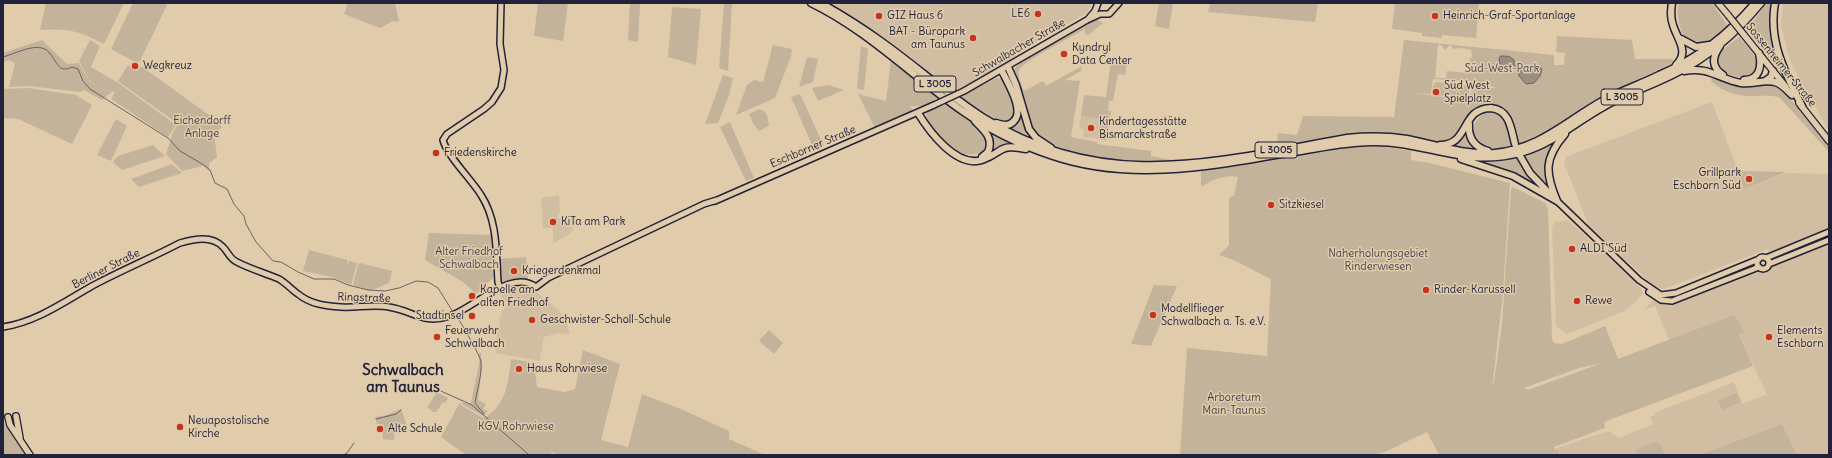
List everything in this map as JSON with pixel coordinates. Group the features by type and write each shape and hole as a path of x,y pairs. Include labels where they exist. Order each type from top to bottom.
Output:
{"highway":[{"name":"L 3005","path":"811,3 841,20 881,47 961,110 1004,136 1039,152 1091,166 1148,171 1204,167 1333,146 1368,142 1402,144 1444,154 1482,158 1516,154 1544,144 1608,104 1679,72 1723,42 1761,3"},
{"name":"L 3005","path":"821,3 884,43 938,86 983,118 1011,134 1057,152 1082,159 1109,164 1154,166 1203,162 1358,137 1391,137 1468,152 1495,152 1514,149 1541,140 1606,99 1688,61 1714,43 1740,20 1755,3"},
{"path":"1775,3 1773,20 1774,37 1778,54 1802,106"},
{"path":"1669,71 1678,63 1682,56 1682,44 1672,22 1672,4"},
{"path":"1679,38 1696,47 1703,47 1714,43"},
{"path":"1723,42 1715,53 1714,64 1722,75 1736,80 1750,80 1758,74 1761,63 1758,53"},
{"path":"1008,67 1017,88 1029,129 1040,141 1057,152"},
{"path":"1679,72 1700,69 1740,83 1756,84 1771,77 1773,71"},
{"path":"983,118 1006,126 1017,118 1018,110 1002,71"},
{"path":"1765,81 1777,83 1792,94"},
{"path":"1431,145 1452,143 1460,137 1475,114 1482,109 1491,108 1499,110 1509,120 1515,144"},
{"path":"961,110 985,131 989,140 989,148 985,155 970,160"},
{"path":"918,113 932,133 947,148 963,158 970,160 984,159 1006,147 1015,147 1039,152"},
{"path":"1470,120 1469,134 1474,144 1482,149 1495,152"},
{"path":"1557,201 1548,179 1548,167 1553,151 1570,129"},
{"path":"1444,154 1512,176 1557,201"},
{"path":"1520,156 1533,176 1557,201"}],"main road":[{"name":"Sossenheimer Straße","path":"1718,3 1829,140"},
{"path":"16,416 21,440"},
{"path":"8,417 10,425 30,455"}],"street":[{"path":"500,288 498,282 491,214 482,195 444,144 443,139 492,102 501,88 504,77 500,44 501,3"},
{"name":"Schwalbacher Straße","path":"918,113 1002,71 1087,20 1100,14 1109,14 1112,6 1119,3"},
{"name":"Schwalbacher Straße","path":"1097,6 1100,14"},
{"name":"Schwalbacher Straße","path":"1087,20 1097,6"},
{"name":"Eschborner Straße","path":"500,288 522,281 531,283 536,287 544,280 699,208 918,113"},
{"path":"1557,201 1654,296 1668,302 1678,300 1759,267 1765,269 1769,264 1829,240"},
{"path":"1639,280 1657,294 1667,296 1829,232"},
{"path":"1812,247 1816,243 1817,237"},
{"name":"Berliner Straße","path":"3,327 23,322 40,315 93,286 180,243 203,239 212,240 220,244"},
{"name":"Ringstraße","path":"220,244 236,262 280,280 299,295 325,306 389,307 429,320 440,319 458,313 500,288"},
{"path":"1766,258 1769,264"},
{"path":"1759,260 1757,263 1759,267"}],"shaded area":[{"path":"830,3 1091,3 1091,5 1088,12 1030,46 992,72 953,92"},
{"path":"1783,3 1829,3 1829,131 1793,67 1788,54 1781,25"},
{"path":"1501,56 1508,56 1513,59 1514,65 1519,69 1527,66 1539,66 1542,69 1540,76 1534,83 1526,84 1519,76 1517,70 1511,67 1507,68 1500,64 1499,59"},
{"path":"1712,102 1745,189 1786,173 1829,174 1829,455 1797,455 1782,424 1699,455 1560,455 1557,448 1609,431 1619,438 1653,424 1650,417 1655,415 1654,413 1734,382 1742,404 1767,394 1739,335 1745,332 1734,316 1669,340 1655,306 1643,311 1653,300 1667,306 1776,265 1768,249 1665,289 1656,288 1589,226 1564,163 1566,157"},
{"name":"Kindertagesstätte Bismarckstraße","path":"1081,116 1102,119 1098,139 1083,137 1084,131 1079,126"},
{"name":"KiTa am Park","path":"559,195 560,212 557,217 574,229 568,235 553,243 553,228 543,228 541,198"},
{"path":"1568,220 1641,288 1643,293 1637,301 1622,312 1567,334 1556,326 1552,227 1555,222"},
{"name":"Geschwister-Scholl-Schule","path":"527,285 559,310 567,323 570,334 558,333 544,337 540,361 495,353 497,333 502,311 508,304 499,294 502,291"}],"green space":[{"path":"46,3 124,3 104,44 73,31 40,30"},
{"path":"133,3 164,3 167,5 140,61 137,63 111,49"},
{"path":"348,3 395,3 399,22 393,21 380,28 344,14"},
{"path":"538,3 568,3 563,41 534,36"},
{"path":"630,3 640,3 638,42 628,40"},
{"path":"724,3 732,3 728,71 719,68"},
{"path":"1159,3 1173,3 1169,29 1155,26"},
{"path":"1210,3 1318,3 1315,22 1208,12"},
{"name":"Heinrich-Graf-Sportanlage","path":"1395,3 1479,3 1476,38 1442,35 1442,38 1422,36 1422,33 1392,29"},
{"path":"1679,3 1712,3 1728,26 1705,42 1695,43 1689,41 1684,36 1679,23"},
{"path":"1767,3 1772,3 1771,21 1773,38 1783,73 1782,74 1747,30"},
{"path":"672,7 701,9 696,65 668,57"},
{"path":"1096,19 1103,23 1088,35 1085,34 1085,29 1022,66 1019,70 1019,75 1024,91 1043,81 1046,86 1082,66 1081,71 1065,80 1080,81 1071,137 1097,142 1097,144 1151,151 1151,156 1182,162 1136,164 1075,154 1045,142 1032,130 1014,74 1015,68 1044,47"},
{"name":"Süd-West-Park","path":"1557,36 1632,40 1635,59 1673,59 1672,63 1596,99 1549,131 1520,144 1515,124 1509,113 1498,106 1490,105 1482,106 1476,109 1456,138 1449,142 1437,143 1407,134 1401,134 1340,137 1277,147 1278,133 1297,135 1303,116 1394,117 1404,40 1554,55 1554,65 1564,65 1565,53 1556,52","holes":["1438,45 1441,45 1445,50 1450,45 1454,49 1461,48 1471,50 1472,57 1469,59 1471,62 1470,71 1468,73 1447,71 1446,78 1435,78","1433,79 1475,81 1497,88 1472,88 1470,101 1466,103 1458,99 1414,93 1431,94"]},
{"path":"1739,37 1752,52 1757,62 1756,70 1752,75 1745,77 1737,77 1729,74 1722,70 1719,64 1720,53"},
{"path":"42,40 67,64 79,63 89,81 99,87 89,80 79,61 90,40 100,46 91,67 120,84 176,125 168,137 111,99 115,92 113,91 102,100 84,90 79,92 29,86 9,87 15,63 9,60 3,62 3,53"},
{"path":"773,45 792,49 791,56 775,98 736,115 747,85 754,80 763,82"},
{"path":"861,46 868,49 864,90 857,89"},
{"path":"807,57 818,59 813,82 799,87"},
{"path":"891,60 939,99 923,106 910,106 912,109 911,112 875,128 858,94 886,101"},
{"path":"1111,60 1127,63 1125,75 1118,74 1113,101 1109,101 1108,111 1111,111 1106,141 1098,139 1102,119 1081,116 1084,95 1106,97"},
{"name":"Eichendorff Anlage","path":"128,65 137,71 141,66 216,120 222,127 214,133 217,157 209,163 209,171 203,166 182,171 166,154 173,132 178,124 118,81"},
{"path":"723,75 733,78 729,95 718,123 705,124"},
{"path":"1712,77 1748,86 1772,84 1781,88 1829,144 1829,152 1780,98 1772,96 1739,95 1721,89 1711,81"},
{"path":"996,78 1003,79 1013,100 1015,112 1011,122 1000,122 960,97"},
{"path":"1436,82 1470,86 1468,100 1432,94 1433,86"},
{"path":"828,85 844,90 818,101 812,88"},
{"path":"28,88 76,95 92,105 72,144 18,119 3,118 3,89"},
{"path":"800,94 824,146 818,149 812,145 791,97"},
{"path":"946,104 973,122 979,128 984,135 986,150 977,154 959,152 950,147 935,132 926,115 928,111"},
{"path":"759,109 764,111 767,115 769,126 759,131 754,125 749,114"},
{"path":"1488,112 1499,115 1506,123 1512,145 1490,149 1476,141 1474,135 1475,124 1482,114"},
{"path":"1020,114 1029,134 1043,144 1027,140 1008,129 1017,124"},
{"path":"116,119 127,126 111,161 97,155"},
{"path":"730,122 754,178 746,181 720,127"},
{"path":"978,123 1026,148 1010,145 1002,147 988,155 992,150 992,137"},
{"path":"1468,128 1470,142 1481,150 1443,146"},
{"path":"1560,138 1551,151 1546,164 1547,178 1552,193 1533,173 1523,156 1541,149"},
{"path":"153,145 165,156 122,170 113,162 118,156"},
{"path":"1380,146 1411,151 1411,160 1430,163 1510,183 1503,292 1493,382 1490,385 1494,382 1502,324 1511,190 1513,187 1545,203 1548,209 1552,339 1554,343 1562,344 1605,326 1618,359 1734,315 1745,332 1739,335 1753,366 1604,422 1605,428 1554,447 1555,450 1557,448 1560,455 1439,455 1427,432 1387,451 1374,455 1180,455 1187,348 1267,356 1271,279 1219,255 1229,245 1229,202 1230,197 1234,196 1238,177 1229,176 1219,178 1201,187 1201,170 1260,162 1338,148","holes":["1602,363 1528,390 1524,388 1579,368"]},
{"path":"1516,157 1527,174 1540,188 1472,161 1493,161"},
{"path":"172,164 182,173 139,187 131,179"},
{"path":"1742,171 1786,172 1745,189 1738,173"},
{"name":"Alter Friedhof Schwalbach","path":"429,233 491,235 493,278 476,294 463,282 425,260"},
{"path":"309,250 348,260 347,264 349,261 357,263 351,285 332,277 303,271"},
{"path":"526,257 528,280 519,278 503,283 500,278 499,259"},
{"path":"360,263 392,271 389,283 370,291 353,285 358,264"},
{"name":"Modellflieger Schwalbach a. Ts. e.V.","path":"1154,285 1177,286 1151,346 1131,344"},
{"path":"769,330 783,343 774,354 759,341"},
{"name":"KGV Rohrwiese","path":"583,350 620,364 601,440 628,447 642,394 683,410 729,431 729,439 765,455 556,455 552,452 550,455 466,455 441,437 459,404 483,418 497,408 505,393 511,359 530,362 535,371 537,387 565,392 575,389"},
{"path":"478,353 481,353 482,367 478,400 486,404 483,409 488,411 483,416 460,403 471,403 480,358"},
{"path":"437,392 448,398 436,412 431,412 433,408 431,410 427,407"},
{"path":"1737,393 1741,402 1722,410 1718,400"},
{"path":"401,409 407,426 404,424 395,425 394,440 383,439 382,424 377,424 375,417 387,415"},
{"path":"3,421 26,455 3,455"},
{"path":"1782,424 1797,455 1699,455"},
{"path":"1655,442 1661,445 1665,455 1636,455 1636,450"}],"waterway":[{"path":"3,57 38,47 47,50 62,68 66,69 72,67 78,69 83,81 90,89 168,138 180,151 210,170 215,183 227,189 234,204 244,216 246,224 256,242 273,261 281,262 314,279 334,279 348,285 368,290 385,291 399,288 416,281 428,282 438,288 453,312"},
{"path":"459,320 481,362 475,403 484,414"},
{"path":"432,387 472,405 529,455"},
{"path":"376,419 396,414 401,410"},
{"path":"343,455 347,453 354,443"}],"place":[{"name":"LE6","path":"1038,14"},
{"name":"GIZ Haus 6","path":"879,16"},
{"name":"Heinrich-Graf-Sportanlage","path":"1435,16"},
{"name":"BAT - Büropark am Taunus","path":"973,38"},
{"name":"Kyndryl Data Center","path":"1064,54"},
{"name":"Wegkreuz","path":"135,66"},
{"name":"Süd West Spielplatz","path":"1436,92"},
{"name":"Kindertagesstätte Bismarckstraße","path":"1091,128"},
{"name":"Friedenskirche","path":"436,153"},
{"name":"Grillpark Eschborn Süd","path":"1749,179"},
{"name":"Sitzkiesel","path":"1271,205"},
{"name":"KiTa am Park","path":"553,222"},
{"name":"ALDI Süd","path":"1572,249"},
{"name":"Kriegerdenkmal","path":"514,271"},
{"name":"Rinder-Karussell","path":"1426,290"},
{"name":"Kapelle am alten Friedhof","path":"472,296"},
{"name":"Rewe","path":"1577,301"},
{"name":"Modellflieger Schwalbach a. Ts. e.V.","path":"1153,315"},
{"name":"Stadtinsel","path":"472,316"},
{"name":"Geschwister-Scholl-Schule","path":"532,320"},
{"name":"Feuerwehr Schwalbach","path":"437,337"},
{"name":"Elements Eschborn","path":"1769,337"},
{"name":"Haus Rohrwiese","path":"519,369"},
{"name":"Neuapostolische Kirche","path":"180,427"},
{"name":"Alte Schule","path":"380,429"}],"district":[{"name":"Schwalbach am Taunus","path":"403,380"}],"park label":[{"name":"Naherholungsgebiet Rinderwiesen","path":"1378,260"},
{"name":"Arboretum Main-Taunus","path":"1234,404"}]}
